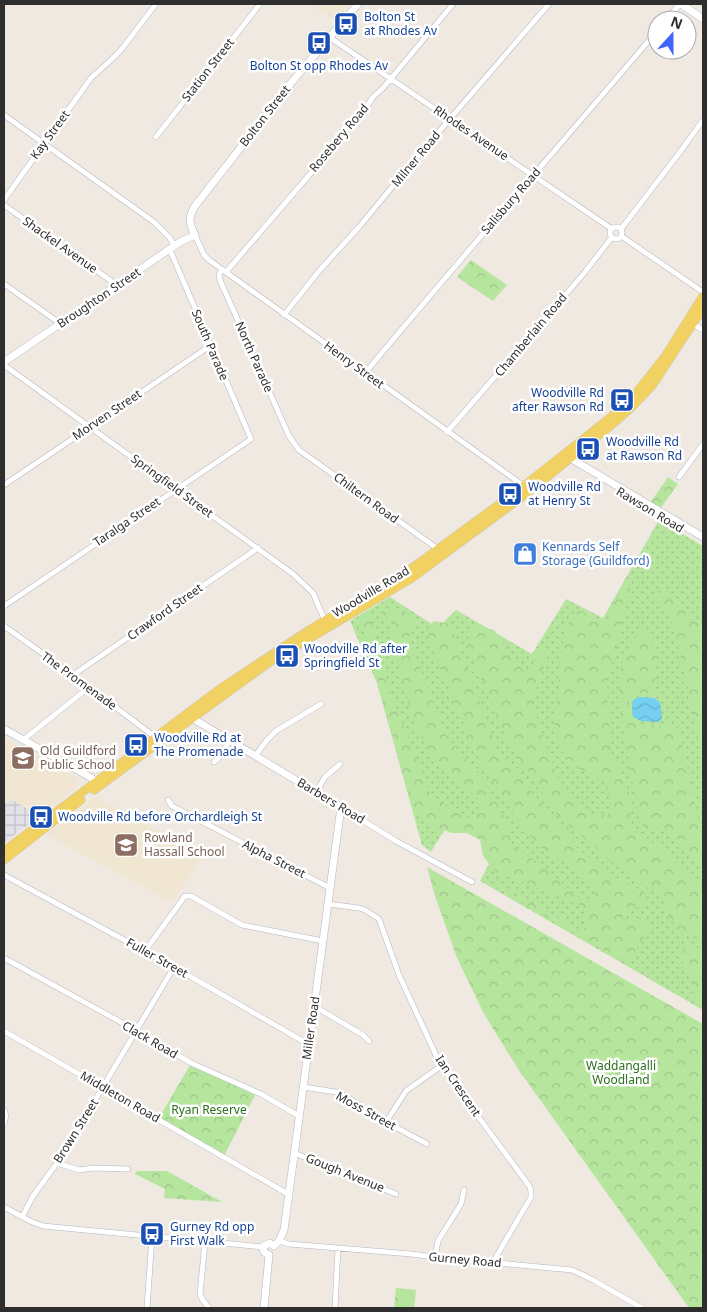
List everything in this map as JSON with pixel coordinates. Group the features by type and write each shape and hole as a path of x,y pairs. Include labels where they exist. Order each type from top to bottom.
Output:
{"main road":[{"name":"Woodville Road","path":"4,860 155,737 221,688 330,620 412,578 526,494 636,392 666,355 703,294"},
{"name":"Woodville Road","path":"352,608 608,428 645,393 666,365 703,308"},
{"name":"Woodville Road","path":"4,851 330,620"}],"street":[{"name":"Kay Street","path":"4,200 91,78 121,50 156,4"},
{"name":"Station Street","path":"156,137 260,4"},
{"name":"Bolton Street","path":"195,235 190,223 192,211 291,83 358,4"},
{"name":"Rosebery Road","path":"224,270 340,140 353,121 363,112 373,97 453,4"},
{"name":"Milner Road","path":"284,315 319,271 550,4"},
{"path":"680,4 703,19"},
{"name":"Rhodes Avenue","path":"329,37 612,229"},
{"name":"Salisbury Road","path":"365,372 647,43"},
{"path":"4,115 154,222 178,244"},
{"path":"621,236 621,229 703,120"},
{"name":"Shackel Avenue","path":"4,205 117,285"},
{"path":"621,229 615,227 610,232 612,237 618,238 621,236"},
{"name":"Broughton Street","path":"4,363 178,244 195,235"},
{"name":"Henry Street","path":"195,235 207,258 524,486"},
{"path":"621,236 703,294"},
{"name":"Chamberlain Road","path":"447,432 585,272 612,237"},
{"name":"South Parade","path":"178,244 210,346 251,439"},
{"name":"North Parade","path":"224,270 219,275 220,280 289,436 295,445"},
{"path":"4,284 61,324"},
{"path":"693,324 703,330"},
{"name":"Morven Street","path":"4,485 210,346"},
{"name":"Springfield Street","path":"4,363 287,569 309,588 330,620"},
{"name":"Taralga Street","path":"4,606 251,439"},
{"path":"679,477 703,444"},
{"name":"Chiltern Road","path":"295,445 299,450 438,549"},
{"name":"Rawson Road","path":"566,456 598,476 601,480 703,542"},
{"name":"Rawson Road","path":"598,476 602,476 703,536"},
{"name":"Crawford Street","path":"73,675 258,548"},
{"name":"The Promenade","path":"4,626 155,737"},
{"path":"22,740 88,688"},
{"path":"255,756 276,731 321,704"},
{"name":"Barbers Road","path":"193,717 229,741 396,842 472,882"},
{"path":"4,729 99,783"},
{"path":"214,762 218,760 229,741"},
{"path":"316,792 325,777 340,764"},
{"name":"Alpha Street","path":"168,800 172,806 330,888"},
{"name":"Miller Road","path":"269,1255 274,1251 284,1230 341,807"},
{"name":"Fuller Street","path":"4,875 174,967 308,1044"},
{"path":"145,951 185,896 191,896 242,925 323,941"},
{"name":"Ian Crescent","path":"328,904 365,910 380,922 399,975 442,1066 530,1187 531,1197 496,1257 496,1262"},
{"name":"Clack Road","path":"4,958 191,1063 261,1094 299,1116"},
{"name":"Brown Street","path":"22,1217 33,1196 57,1163 174,967"},
{"path":"314,1006 363,1035 369,1041"},
{"name":"Middleton Road","path":"4,1031 288,1194"},
{"path":"386,1122 406,1091 442,1066"},
{"name":"Moss Street","path":"303,1088 336,1092 347,1097 386,1122 426,1144"},
{"path":"4,1123 7,1112"},
{"name":"Gough Avenue","path":"295,1153 396,1194"},
{"path":"57,1163 80,1170 93,1168 128,1169"},
{"path":"434,1257 438,1241 462,1204 464,1190"},
{"path":"4,1207 42,1226 263,1247 268,1244 277,1243"},
{"path":"147,1308 152,1237"},
{"path":"204,1242 200,1294 210,1308"},
{"name":"Gurney Road","path":"277,1243 572,1270 642,1308"},
{"path":"263,1247 264,1252 269,1255 264,1308"},
{"path":"335,1308 338,1248"}],"shaded area":[{"path":"313,4 349,4 335,20"},
{"name":"Old Guildford Public School","path":"4,738 79,779 77,787 39,816 11,799 4,804"},
{"name":"Rowland Hassall School","path":"95,797 204,856 172,902 47,835"},
{"path":"11,799 39,816 4,843 4,804"}],"green space":[{"path":"471,260 507,285 493,301 457,277"},
{"path":"668,477 678,484 660,509 650,503"},
{"path":"659,520 703,546 703,1010 480,881 489,864 481,827 455,812 431,852 422,845 377,683 350,621 390,597 438,628 456,610 532,654 566,599 603,618"},
{"path":"625,578 632,582 607,685 611,751 632,799 631,826 677,862 703,890 703,941 679,932 666,911 662,896 628,876 557,815 506,738 466,642 474,625 494,630 527,676 540,649 549,652 532,703 558,779 592,815 608,815 612,801 606,783 566,761 554,731 565,627 580,610 599,622 608,619"},
{"path":"661,587 694,615 703,635 703,783 697,729 673,624 656,596"},
{"path":"384,608 402,609 417,619 409,637 446,736 480,774 507,822 512,844 550,872 582,901 590,901 595,892 586,877 537,845 514,815 478,757 429,642 428,629 434,621 451,624 498,751 579,850 615,877 644,892 649,905 632,909 623,923 641,918 653,925 627,964 491,884 499,883 580,931 585,926 586,912 578,904 496,872 483,856 480,840 467,833 452,833 426,824 412,806 360,617 370,615 390,692 431,795 467,818 481,813 482,802 430,754 414,722 390,636 393,622 382,614"},
{"path":"640,626 657,648 654,693 636,694 629,700 630,720 642,724 679,728 703,841 703,866 667,828 649,829 640,824 619,704 621,665"},
{"name":"Waddangalli Woodland","path":"427,867 703,1024 703,1308 689,1308 518,1069 484,1014 457,958"},
{"path":"685,937 703,953 703,1005 691,998 695,987 681,959"},
{"name":"Ryan Reserve","path":"190,1065 255,1095 224,1156 159,1118"},
{"path":"137,1171 167,1171 222,1202 164,1198 165,1189 135,1174"},
{"path":"396,1288 416,1290 414,1308 394,1308"}],"water":[{"path":"642,697 654,698 660,702 662,718 659,722 641,721 633,717 633,700"}],"place":[{"name":"Bolton St at Rhodes Av","path":"346,24"},
{"name":"Bolton St opp Rhodes Av","path":"319,43"},
{"name":"Woodville Rd after Rawson Rd","path":"622,400"},
{"name":"Woodville Rd at Rawson Rd","path":"588,449"},
{"name":"Woodville Rd at Henry St","path":"510,494"},
{"name":"Kennards Self Storage (Guildford)","path":"525,554"},
{"name":"Woodville Rd after Springfield St","path":"287,656"},
{"name":"Woodville Rd at The Promenade","path":"136,745"},
{"name":"Old Guildford Public School","path":"23,758"},
{"name":"Woodville Rd before Orchardleigh St","path":"41,817"},
{"name":"Rowland Hassall School","path":"126,845"},
{"name":"Gurney Rd opp First Walk","path":"152,1234"}]}
